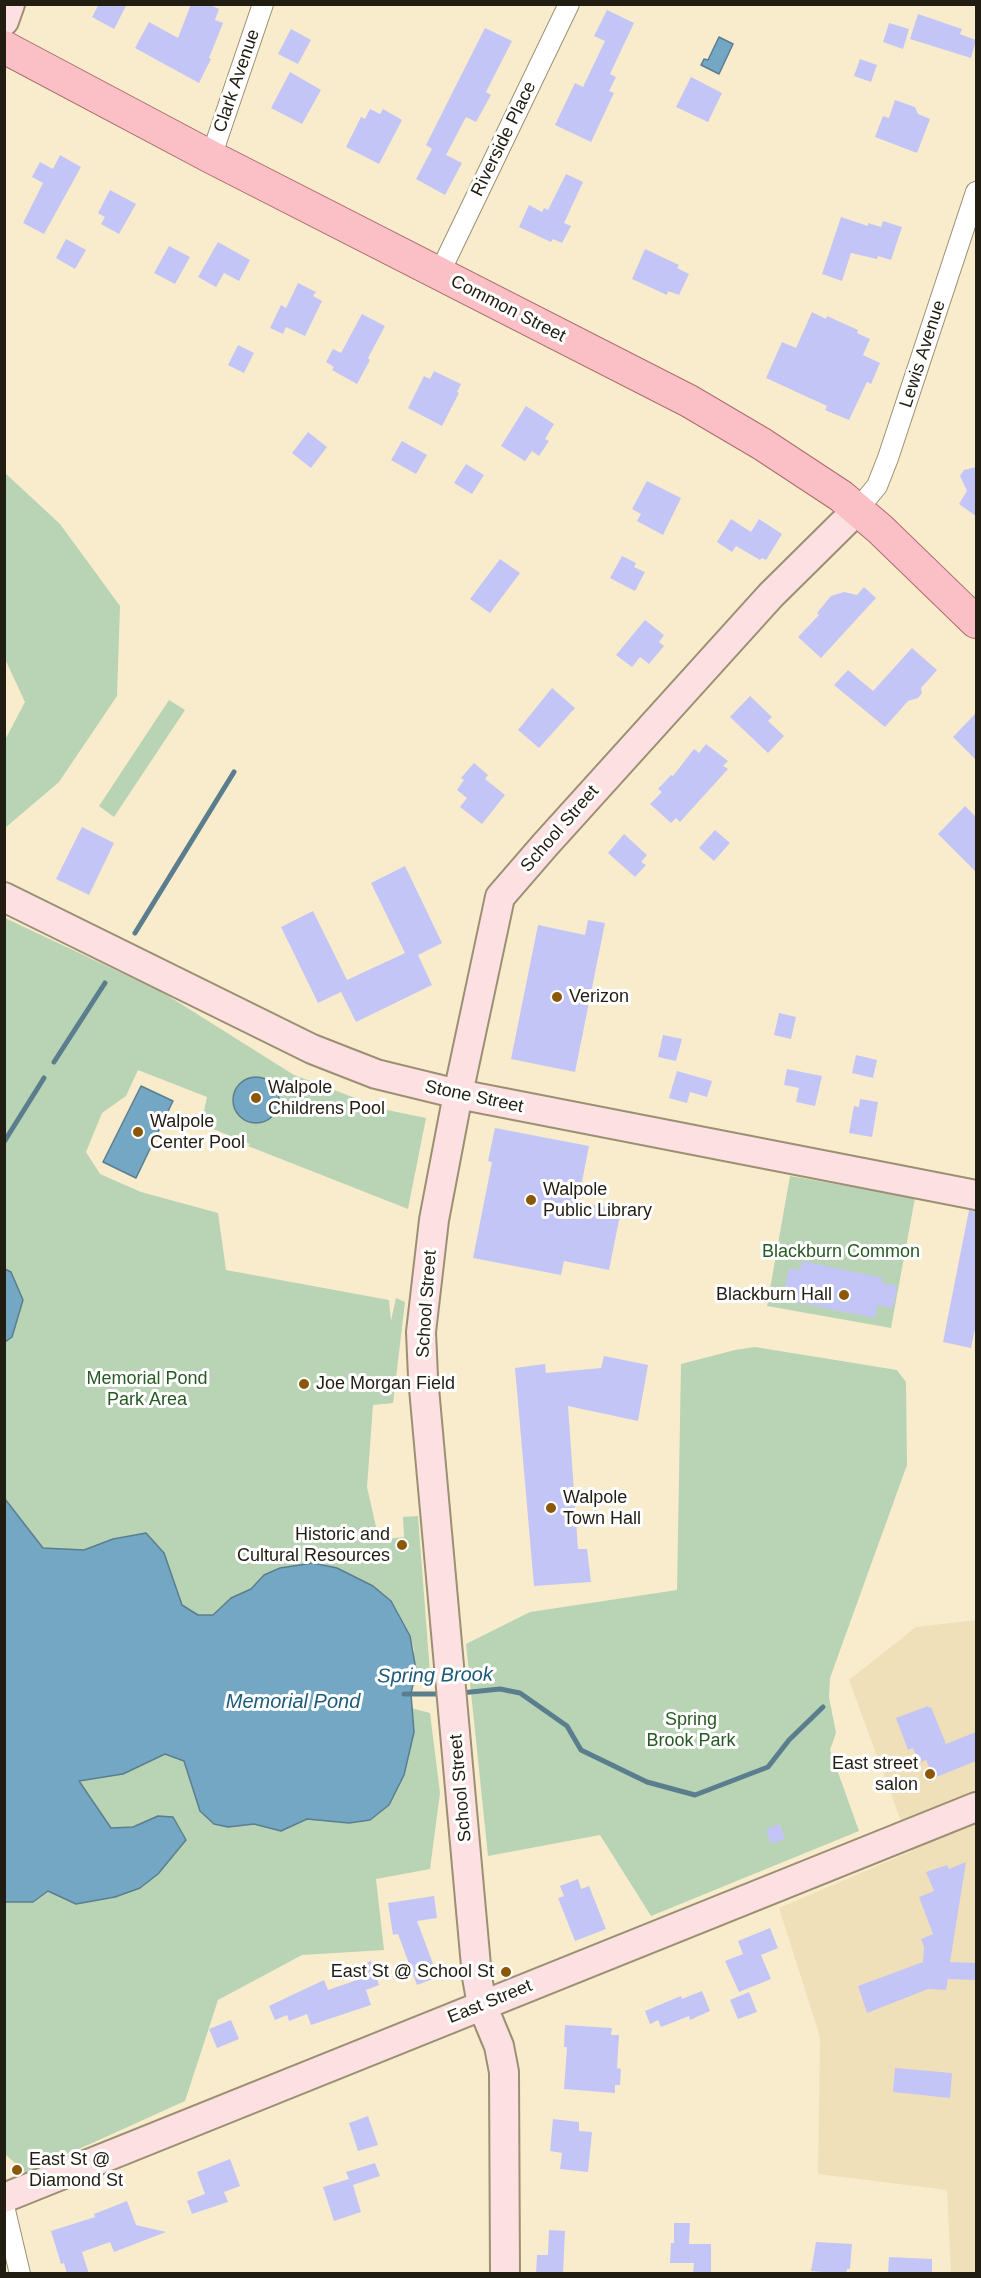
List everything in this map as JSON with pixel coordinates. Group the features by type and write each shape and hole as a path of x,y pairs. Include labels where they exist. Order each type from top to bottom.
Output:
{"main road":[{"name":"Common Street","path":"4,47 211,157 689,401 762,444 841,496 880,529 976,622"}],"street":[{"path":"4,21 10,4"},
{"name":"Clark Avenue","path":"211,157 263,4"},
{"name":"Riverside Place","path":"440,274 569,4"},
{"name":"Lewis Avenue","path":"857,510 877,486 888,458 976,192"},
{"name":"School Street","path":"505,2274 504,2072 499,2046 482,2005 477,1977 423,1377 422,1332 432,1239 458,1094 500,897 771,594 857,510"},
{"name":"Stone Street","path":"4,897 344,1063 408,1083 976,1195"},
{"name":"East Street","path":"4,2198 976,1807"},
{"path":"4,2205 20,2274"}],"shaded area":[{"path":"976,1620 976,2273 951,2273 947,2190 818,2174 820,2037 779,1908 912,1851 849,1680 916,1627"}],"green space":[{"path":"4,472 60,524 120,606 117,696 59,782 5,828 5,740 25,702 5,659"},
{"path":"169,700 185,710 114,817 99,806"},
{"name":"Memorial Pond Park Area","path":"5,918 162,992 294,1075 387,1110 426,1118 408,1209 248,1146 250,1144 201,1124 207,1097 138,1070 126,1096 102,1113 86,1152 100,1174 141,1192 218,1213 226,1270 389,1300 391,1321 396,1298 405,1302 393,1403 373,1405 367,1487 379,1540 404,1537 403,1517 418,1516 430,1673 414,1679 414,1649 410,1636 391,1601 264,1575 251,1589 231,1598 213,1615 198,1615 182,1605 164,1553 113,1539 84,1550 43,1548 5,1499 5,1342 12,1336 11,1272 4,1269"},
{"name":"Blackburn Common","path":"790,1176 915,1198 891,1328 767,1306"},
{"name":"Spring Brook Park","path":"755,1347 897,1370 906,1382 907,1465 830,1678 829,1697 836,1733 830,1750 859,1831 651,1916 600,1835 488,1856 466,1644 530,1612 677,1590 681,1364"},
{"path":"411,1708 430,1713 440,1793 430,1869 376,1879 384,1950 302,1955 218,2000 185,2101 26,2173 5,2154 5,1902 33,1902 48,1891 76,1904 158,1874 186,1840 158,1816 133,1827 111,1828 79,1780 123,1774 165,1754 184,1761 200,1811 228,1827 254,1824 281,1831 307,1819 349,1823 370,1820 389,1805 414,1732"}],"water":[{"path":"719,37 733,44 719,74 701,65 704,59 708,60"},
{"name":"Walpole Childrens Pool","path":"256,1077 272,1084 279,1100 272,1116 256,1123 240,1116 233,1100 240,1084"},
{"name":"Walpole Center Pool","path":"141,1086 173,1101 136,1178 103,1162"},
{"path":"5,1269 11,1272 23,1300 12,1337 5,1342"},
{"name":"Memorial Pond","path":"5,1499 43,1548 84,1550 113,1539 146,1533 164,1553 182,1605 198,1615 213,1615 231,1598 251,1589 264,1575 280,1568 313,1563 337,1568 373,1586 391,1601 410,1636 416,1670 411,1694 414,1732 404,1775 389,1805 370,1820 349,1823 307,1819 281,1831 254,1824 228,1827 214,1824 200,1811 184,1761 165,1754 123,1774 79,1781 111,1828 133,1827 158,1816 173,1817 186,1840 158,1874 140,1888 115,1897 76,1904 48,1891 33,1902 5,1902"}],"building":[{"path":"99,4 127,4 114,29 92,17"},
{"path":"191,4 208,4 219,9 215,20 223,23 209,58 211,59 199,83 135,48 149,22 178,38"},
{"path":"607,10 634,23 610,74 616,77 609,91 614,93 591,142 555,125 575,83 583,87 605,41 594,36"},
{"path":"918,14 962,29 960,34 976,40 971,58 910,39"},
{"path":"889,23 909,29 903,49 883,42"},
{"path":"485,28 512,41 486,92 491,95 476,122 466,117 446,155 462,163 445,195 416,179 432,149 426,145"},
{"path":"291,29 311,40 298,64 278,54"},
{"path":"860,59 877,65 871,82 854,76"},
{"path":"290,72 321,90 302,124 271,108"},
{"path":"691,77 722,93 708,122 676,107"},
{"path":"895,100 915,107 918,114 930,119 917,153 875,137 883,116 889,118"},
{"path":"370,109 380,114 383,109 402,120 379,164 346,147 361,117 365,119"},
{"path":"60,155 81,167 44,234 23,223 43,183 32,177 40,162 53,169"},
{"path":"566,174 583,182 564,223 571,226 562,243 553,239 551,242 519,227 529,205 542,212 544,208 548,210"},
{"path":"110,190 136,204 119,234 101,224 105,217 98,213"},
{"path":"841,217 868,226 868,223 881,227 883,221 902,227 891,260 851,253 842,281 822,274"},
{"path":"66,239 86,250 75,269 56,258"},
{"path":"218,242 250,260 239,281 224,273 216,287 198,277"},
{"path":"169,246 190,257 175,284 154,273"},
{"path":"645,249 679,265 677,268 689,274 679,295 668,291 667,295 632,279"},
{"path":"298,283 316,292 313,296 322,301 305,336 286,327 283,334 270,328 281,305 286,308"},
{"path":"812,312 858,330 857,333 870,339 863,355 880,363 871,384 867,382 849,420 825,410 827,406 766,378 782,342 796,348"},
{"path":"362,314 385,326 357,384 332,370 334,367 326,362 333,349 341,353"},
{"path":"238,345 254,353 244,373 228,365"},
{"path":"434,371 461,384 457,392 459,393 442,426 408,408 424,376 430,379"},
{"path":"526,406 554,424 545,439 549,441 539,456 532,451 525,461 501,446"},
{"path":"308,432 327,447 311,468 292,453"},
{"path":"402,441 427,455 416,474 391,460"},
{"path":"466,464 484,475 472,494 454,483"},
{"path":"976,467 976,516 959,504 967,491 960,476 964,470"},
{"path":"647,481 681,498 663,535 637,521 641,514 632,509"},
{"path":"731,519 751,532 759,519 782,534 766,560 762,558 760,560 736,546 732,552 717,542"},
{"path":"622,556 636,563 634,567 645,572 635,591 610,578"},
{"path":"500,559 520,573 490,613 470,599"},
{"path":"864,587 876,598 821,658 798,637 819,615 817,613 831,596 844,592 857,595"},
{"path":"645,620 664,635 659,642 664,646 649,664 640,657 632,667 616,655"},
{"path":"912,648 937,670 921,688 922,693 918,698 908,701 885,727 834,685 848,670 873,691"},
{"path":"552,688 575,708 539,748 518,730"},
{"path":"750,696 772,717 768,721 784,736 768,753 730,717"},
{"path":"976,713 976,760 953,737"},
{"path":"706,744 728,761 723,766 728,769 680,822 676,818 671,823 650,804 662,792 658,789 671,775 673,776 694,749 699,753"},
{"path":"474,763 488,775 485,779 505,795 482,824 460,807 467,798 457,790 464,780 461,778"},
{"path":"965,806 976,817 976,872 938,834"},
{"path":"82,827 114,843 89,895 56,879"},
{"path":"715,830 730,843 714,861 699,848"},
{"path":"624,834 647,855 641,862 646,865 635,877 608,853"},
{"path":"405,866 442,943 418,955 432,985 356,1022 341,992 318,1003 281,927 313,911 347,980 405,953 371,883"},
{"name":"Verizon","path":"588,920 605,923 575,1072 511,1059 538,925 585,935"},
{"path":"779,1013 796,1017 791,1039 774,1035"},
{"path":"663,1035 682,1039 676,1061 658,1057"},
{"path":"856,1055 877,1060 873,1078 852,1073"},
{"path":"787,1069 822,1076 815,1106 796,1102 799,1088 784,1085"},
{"path":"677,1071 712,1081 707,1097 690,1092 687,1103 669,1098"},
{"path":"860,1099 878,1102 872,1137 849,1133 854,1106 859,1107"},
{"name":"Walpole Public Library","path":"495,1128 589,1146 578,1202 621,1210 609,1270 564,1261 561,1275 473,1258 492,1162 488,1161"},
{"path":"969,1210 976,1211 976,1324 971,1348 943,1342"},
{"name":"Blackburn Hall","path":"802,1261 883,1278 882,1283 897,1286 893,1308 878,1305 875,1318 791,1301 793,1288 785,1287 789,1268 800,1270"},
{"name":"Walpole Town Hall","path":"604,1356 648,1365 638,1421 568,1406 578,1549 587,1549 591,1582 534,1586 515,1368 545,1364 546,1373 601,1368"},
{"path":"928,1706 931,1707 946,1744 976,1732 976,1761 934,1778 926,1760 919,1763 913,1748 908,1750 896,1718"},
{"path":"780,1824 785,1839 771,1844 766,1829"},
{"path":"966,1862 950,1962 976,1963 976,1980 948,1979 946,1990 928,1989 867,2013 858,1986 923,1962 924,1947 921,1939 933,1934 919,1897 934,1891 926,1872 947,1865 949,1869"},
{"path":"578,1879 581,1889 589,1886 606,1929 575,1941 558,1898 564,1896 560,1886"},
{"path":"434,1896 437,1918 417,1921 438,1977 417,1985 398,1934 393,1935 388,1903"},
{"path":"770,1928 778,1948 761,1955 771,1979 739,1992 725,1961 743,1954 738,1941"},
{"path":"371,1961 379,1985 366,1990 371,2005 311,2025 307,2014 289,2021 287,2015 275,2020 269,2006 324,1980 328,1990 360,1979 356,1967"},
{"path":"702,1991 710,2011 690,2020 689,2016 661,2027 658,2020 650,2024 645,2011 681,1996 682,1999"},
{"path":"749,1992 757,2012 738,2019 730,2000"},
{"path":"231,2020 239,2039 217,2048 209,2029"},
{"path":"565,2025 612,2028 611,2035 619,2035 617,2068 621,2069 620,2085 615,2085 615,2093 564,2089 567,2047 564,2047"},
{"path":"895,2068 952,2073 950,2098 893,2092"},
{"path":"368,2116 378,2145 358,2151 349,2123"},
{"path":"553,2119 579,2122 579,2131 592,2132 588,2172 560,2169 562,2153 550,2151"},
{"path":"230,2159 240,2186 224,2192 228,2202 192,2214 187,2201 205,2194 197,2172"},
{"path":"375,2163 380,2176 353,2185 361,2212 334,2221 323,2187 349,2179 346,2172"},
{"path":"127,2201 136,2225 166,2232 114,2252 110,2242 82,2252 89,2274 67,2274 64,2263 61,2264 51,2231 95,2217 94,2214"},
{"path":"674,2223 690,2223 689,2244 711,2244 711,2273 693,2273 694,2263 670,2263 671,2243 674,2243"},
{"path":"549,2230 565,2231 563,2274 536,2274 537,2255 548,2255"},
{"path":"816,2242 852,2244 850,2269 847,2269 846,2274 811,2271"},
{"path":"889,2257 932,2259 932,2274 888,2274"}],"waterway":[{"path":"135,933 234,772"},
{"path":"54,1062 105,983"},
{"path":"4,1142 44,1078"},
{"name":"Spring Brook","path":"461,1693 500,1689 520,1693 567,1726 581,1750 647,1782 695,1795 768,1767 789,1740 823,1707"},
{"name":"Spring Brook","path":"404,1694 443,1694"}],"place":[{"name":"Verizon","path":"557,997"},
{"name":"Walpole Childrens Pool","path":"256,1098"},
{"name":"Walpole Center Pool","path":"138,1132"},
{"name":"Walpole Public Library","path":"531,1200"},
{"name":"Blackburn Hall","path":"844,1295"},
{"name":"Joe Morgan Field","path":"304,1384"},
{"name":"Walpole Town Hall","path":"551,1508"},
{"name":"Historic and Cultural Resources","path":"402,1545"},
{"name":"East street salon","path":"930,1774"},
{"name":"East St @ School St","path":"506,1972"},
{"name":"East St @ Diamond St","path":"17,2170"}]}
